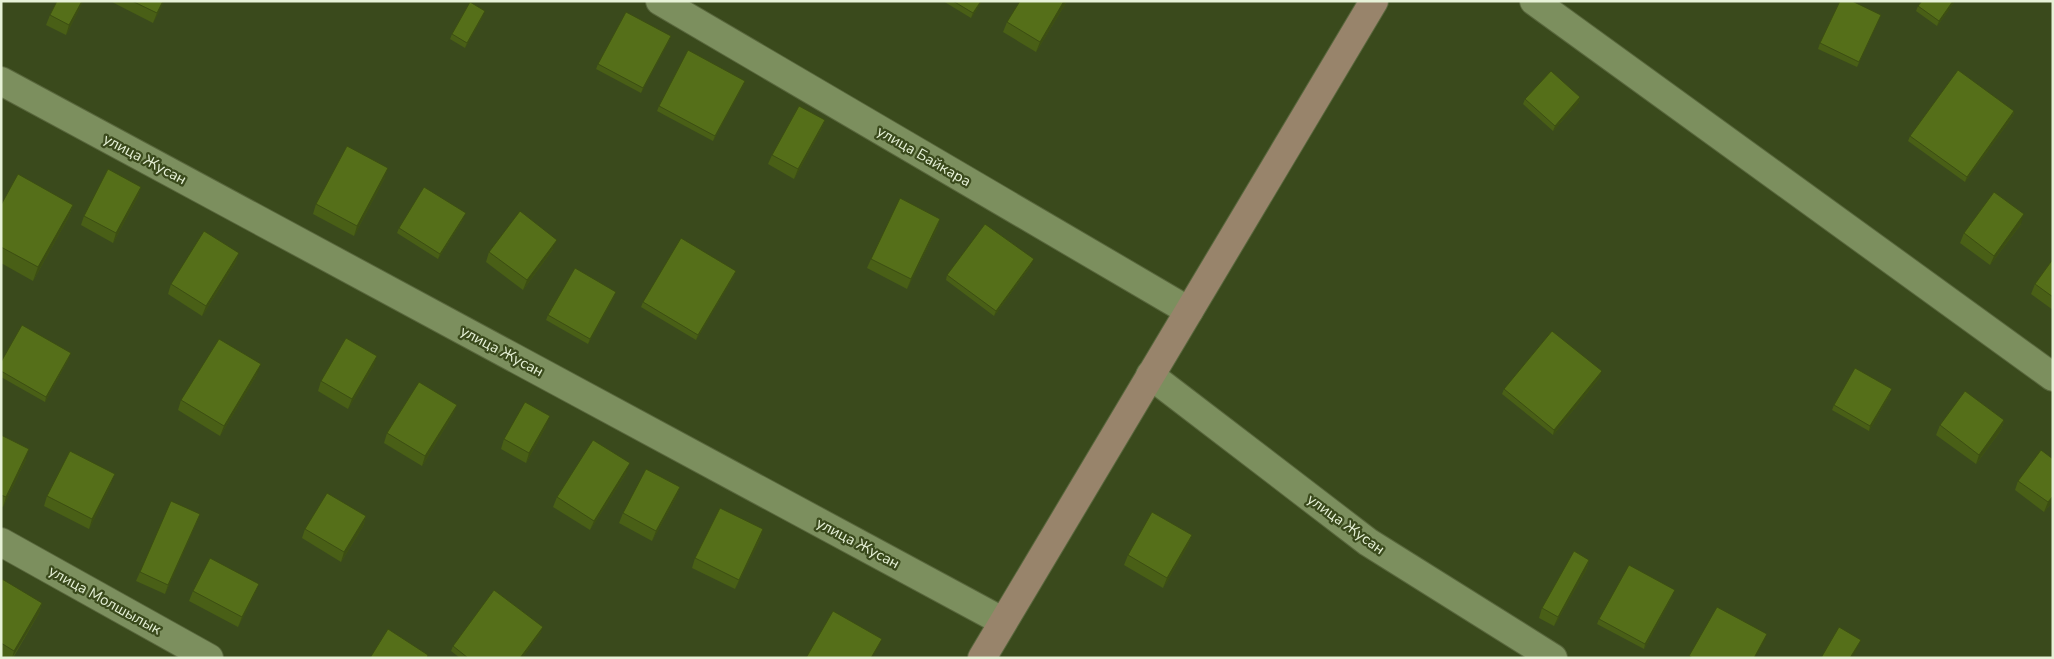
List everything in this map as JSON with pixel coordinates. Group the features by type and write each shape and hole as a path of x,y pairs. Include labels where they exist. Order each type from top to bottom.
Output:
{"main road":[{"path":"982,658 1002,621 1374,1"}],"street":[{"name":"улица Байкара","path":"660,1 1189,311"},
{"path":"1534,1 2053,377"},
{"name":"улица Жусан","path":"1,81 1002,621"},
{"name":"улица Жусан","path":"1150,375 1368,542 1553,658"},
{"name":"улица Молшылык","path":"1,542 209,658"}],"building":[{"path":"57,1 82,1 69,25 50,15"},
{"path":"132,1 163,1 157,13"},
{"path":"953,1 981,1 973,13"},
{"path":"1020,1 1064,1 1040,42 1007,22"},
{"path":"1840,1 1852,1 1881,15 1859,62 1820,43"},
{"path":"1922,1 1953,1 1939,21 1918,6"},
{"path":"470,2 485,11 467,43 452,34"},
{"path":"626,12 671,36 643,88 598,64"},
{"path":"688,50 745,81 715,136 659,106"},
{"path":"1958,70 2014,111 1967,177 1910,136"},
{"path":"1551,71 1580,97 1555,126 1525,99"},
{"path":"799,106 825,120 798,169 772,155"},
{"path":"347,146 388,168 357,226 316,204"},
{"path":"108,169 141,187 116,233 84,216"},
{"path":"18,174 73,205 38,267 1,247 1,205"},
{"path":"424,187 466,213 440,254 399,228"},
{"path":"1994,192 2024,214 1994,256 1964,233"},
{"path":"900,198 940,219 911,279 871,259"},
{"path":"520,211 557,240 527,280 489,252"},
{"path":"985,224 1034,259 996,311 947,275"},
{"path":"204,231 239,253 206,306 171,284"},
{"path":"681,238 736,271 698,335 643,302"},
{"path":"2053,259 2053,297 2035,284"},
{"path":"575,268 616,292 590,339 548,315"},
{"path":"22,325 71,353 46,397 1,371 1,362"},
{"path":"1552,331 1602,371 1554,430 1504,389"},
{"path":"346,338 377,356 352,399 321,381"},
{"path":"219,339 261,364 224,426 181,400"},
{"path":"1855,368 1892,389 1870,426 1834,405"},
{"path":"419,382 457,405 425,456 387,433"},
{"path":"1965,391 2004,420 1979,455 1940,425"},
{"path":"525,402 550,416 529,453 504,439"},
{"path":"1,435 29,449 6,497 1,495"},
{"path":"593,440 630,463 594,521 557,497"},
{"path":"2041,450 2053,459 2053,496 2048,502 2018,481"},
{"path":"70,451 115,474 92,519 47,496"},
{"path":"646,469 680,487 656,531 623,513"},
{"path":"327,493 366,516 344,552 305,529"},
{"path":"171,501 200,514 168,585 140,572"},
{"path":"720,508 763,529 739,580 695,558"},
{"path":"1152,512 1192,535 1167,578 1128,555"},
{"path":"1574,551 1589,560 1558,617 1542,608"},
{"path":"210,558 259,584 242,617 193,591"},
{"path":"1629,565 1675,590 1645,644 1599,619"},
{"path":"2,579 42,603 14,651 1,643"},
{"path":"494,590 543,627 520,658 468,658 453,646"},
{"path":"1717,607 1767,634 1754,658 1693,658 1689,656"},
{"path":"833,611 882,639 871,658 806,658"},
{"path":"1839,627 1861,640 1850,658 1821,658"},
{"path":"388,629 428,655 427,658 370,658"}]}
